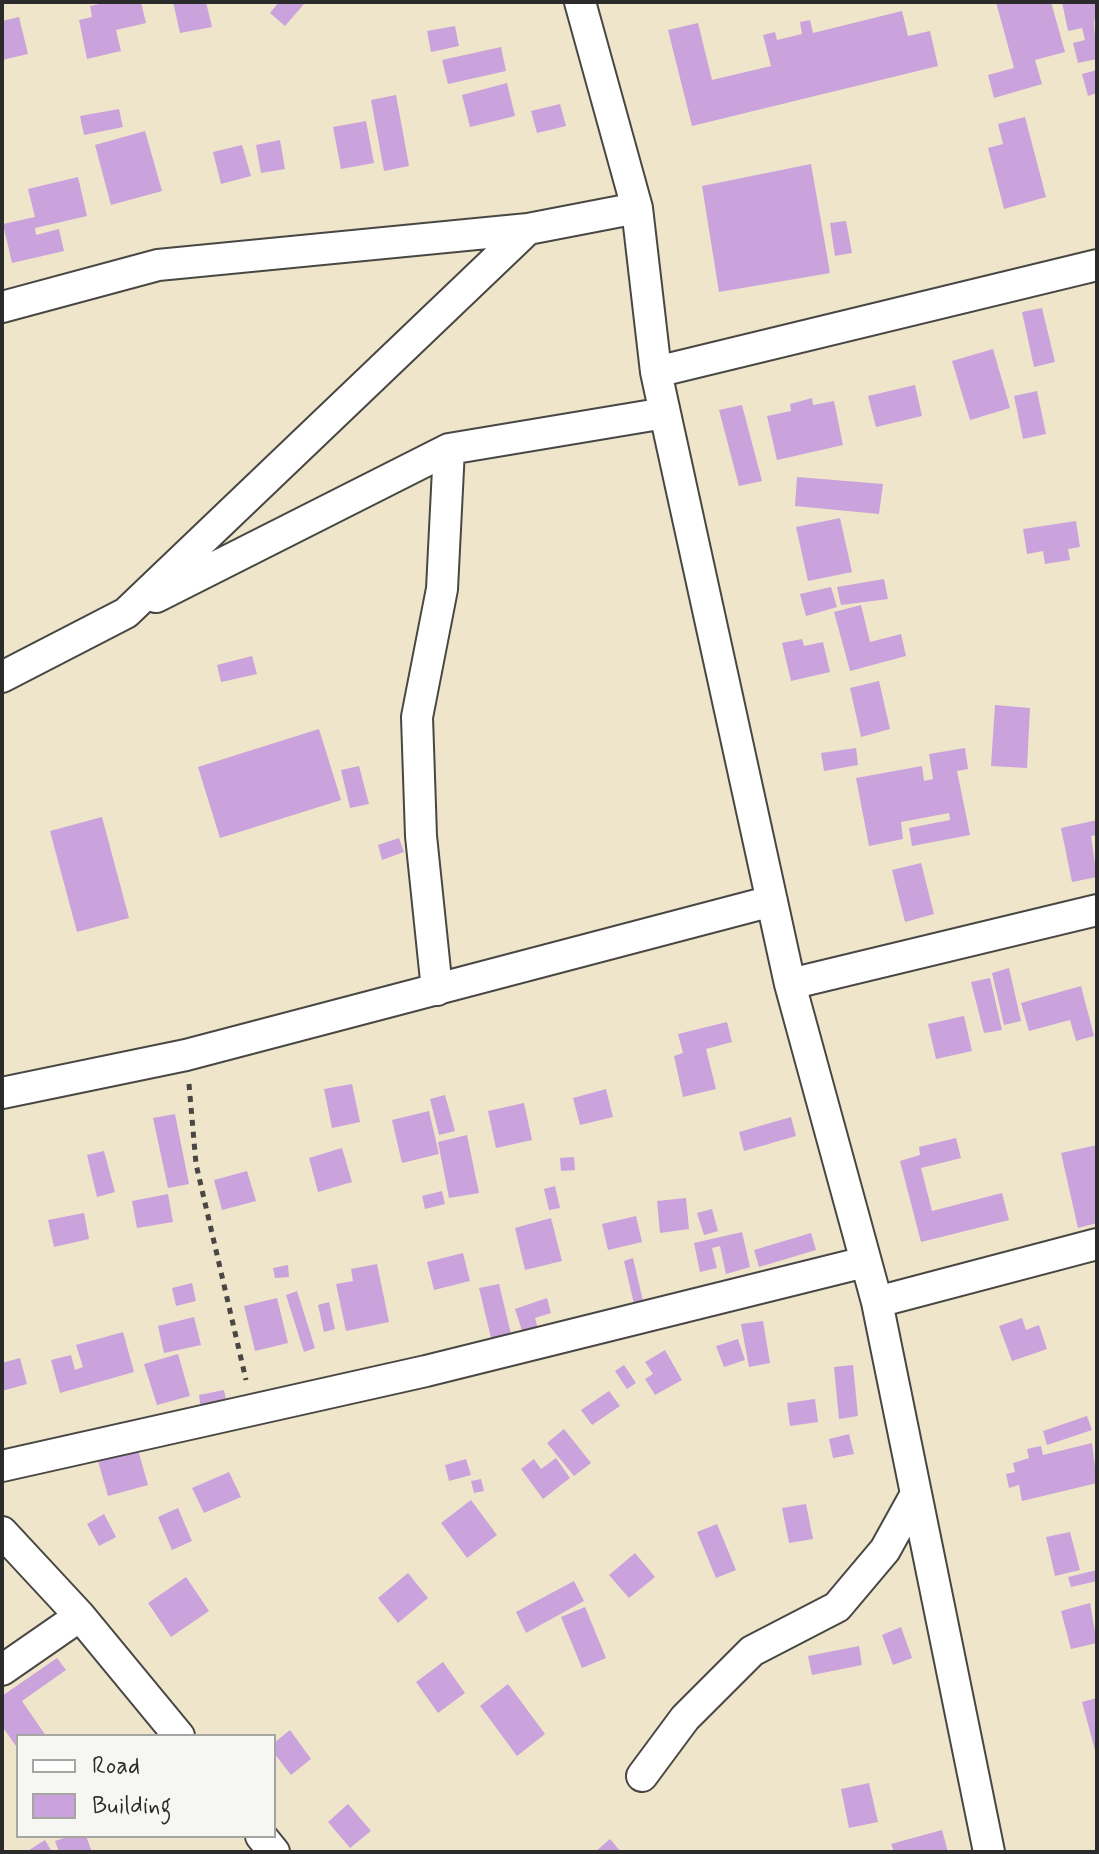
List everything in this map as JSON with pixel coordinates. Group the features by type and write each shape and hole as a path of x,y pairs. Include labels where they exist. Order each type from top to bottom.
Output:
{"street":[{"path":"580,2 637,208 656,372 790,984 877,1302 989,1852"},
{"path":"2,307 158,265 528,229 637,208"},
{"path":"126,613 528,229"},
{"path":"656,372 1097,265"},
{"path":"2,677 449,449 665,413"},
{"path":"437,990 421,836 417,717 442,589 449,449"},
{"path":"2,1093 186,1055 772,901"},
{"path":"790,984 1097,910"},
{"path":"877,1302 1097,1244"},
{"path":"2,1466 426,1371 865,1262"},
{"path":"642,1776 685,1718 752,1651 837,1607 885,1550 916,1494"},
{"path":"2,1532 80,1616 177,1734"},
{"path":"2,1670 80,1616"}],"path":[{"path":"186,1055 196,1164 252,1408"}],"building":[{"path":"109,2 141,2 146,23 116,30 121,51 87,59 79,20 92,17 90,6"},
{"path":"173,2 206,2 212,27 180,33"},
{"path":"279,2 304,4 285,26 270,13"},
{"path":"996,2 1051,2 1065,52 1035,60 1042,84 994,98 988,75 1014,68"},
{"path":"1062,2 1097,2 1094,24 1097,59 1078,63 1073,43 1085,40 1082,28 1068,31"},
{"path":"902,11 908,36 930,31 938,66 692,126 668,30 698,23 712,80 771,66 763,35 775,32 777,40 802,34 800,22 810,20 813,33"},
{"path":"19,17 28,54 2,60 2,21"},
{"path":"455,26 459,46 431,52 427,31"},
{"path":"501,47 506,71 448,84 442,60"},
{"path":"1097,70 1097,93 1088,96 1082,74"},
{"path":"507,83 515,116 470,127 462,95"},
{"path":"396,95 409,166 384,171 371,100"},
{"path":"560,104 566,126 537,133 531,111"},
{"path":"119,109 123,127 84,135 80,116"},
{"path":"1025,117 1046,197 1004,209 988,148 1003,144 998,124"},
{"path":"366,121 374,163 341,169 333,127"},
{"path":"145,131 162,191 111,205 95,145"},
{"path":"280,140 285,169 261,173 256,145"},
{"path":"242,145 251,176 221,184 213,152"},
{"path":"811,164 830,273 719,292 702,186"},
{"path":"78,177 87,216 35,228 36,235 59,229 64,251 12,263 3,224 35,217 28,189"},
{"path":"846,221 852,253 835,256 830,223"},
{"path":"1042,308 1055,362 1034,367 1022,312"},
{"path":"993,349 1010,408 970,420 952,361"},
{"path":"915,385 922,416 876,427 868,396"},
{"path":"1037,391 1046,434 1023,439 1014,396"},
{"path":"812,398 813,405 834,401 843,445 777,460 767,416 791,411 790,404"},
{"path":"742,405 762,481 739,486 719,410"},
{"path":"797,477 883,484 879,514 795,506"},
{"path":"840,518 852,572 808,581 796,527"},
{"path":"1076,521 1080,547 1068,549 1070,560 1045,564 1043,551 1027,554 1023,529"},
{"path":"884,579 888,599 841,605 837,587"},
{"path":"831,587 837,607 806,616 800,594"},
{"path":"861,605 870,642 901,634 906,656 850,671 834,612"},
{"path":"802,639 804,646 823,642 830,672 791,681 782,643"},
{"path":"252,656 257,674 221,682 217,665"},
{"path":"879,681 890,729 861,737 850,688"},
{"path":"995,705 1030,708 1027,768 991,766"},
{"path":"319,729 341,800 220,838 198,767"},
{"path":"856,748 858,765 824,771 821,753"},
{"path":"965,748 968,769 957,771 970,835 912,846 909,828 950,820 949,813 901,822 903,839 869,846 856,778 922,766 924,781 933,779 929,754"},
{"path":"359,766 369,804 350,808 341,770"},
{"path":"102,817 129,918 77,932 50,831"},
{"path":"1097,820 1097,835 1091,836 1097,877 1072,882 1061,828"},
{"path":"399,838 404,852 382,860 378,845"},
{"path":"921,863 934,914 905,922 892,870"},
{"path":"1009,968 1021,1021 1004,1025 992,973"},
{"path":"990,978 1002,1030 984,1033 971,982"},
{"path":"1081,986 1094,1036 1076,1041 1070,1020 1029,1031 1021,1003"},
{"path":"964,1016 972,1051 936,1059 928,1024"},
{"path":"727,1022 732,1042 706,1049 716,1089 683,1097 674,1056 683,1053 678,1034"},
{"path":"352,1084 360,1122 332,1128 324,1089"},
{"path":"606,1089 613,1117 580,1125 573,1098"},
{"path":"445,1095 455,1131 439,1135 430,1099"},
{"path":"524,1103 532,1140 496,1148 488,1111"},
{"path":"429,1111 439,1154 402,1163 392,1120"},
{"path":"175,1114 189,1184 168,1188 153,1118"},
{"path":"791,1117 796,1136 744,1151 739,1132"},
{"path":"467,1135 479,1193 449,1198 438,1142"},
{"path":"956,1138 961,1158 921,1168 932,1211 1002,1193 1009,1220 921,1242 900,1161 920,1155 919,1147"},
{"path":"1097,1145 1097,1223 1078,1228 1061,1153"},
{"path":"342,1148 352,1182 318,1192 309,1158"},
{"path":"104,1151 115,1192 97,1197 87,1155"},
{"path":"574,1157 575,1170 561,1171 560,1158"},
{"path":"247,1171 256,1201 222,1210 214,1180"},
{"path":"555,1186 560,1208 549,1210 544,1189"},
{"path":"442,1191 445,1204 425,1209 422,1196"},
{"path":"168,1194 173,1222 137,1228 132,1201"},
{"path":"686,1198 689,1229 660,1233 657,1201"},
{"path":"712,1209 718,1231 704,1235 697,1213"},
{"path":"84,1213 89,1239 54,1247 48,1220"},
{"path":"636,1216 642,1242 608,1250 602,1224"},
{"path":"551,1218 562,1261 525,1270 515,1228"},
{"path":"742,1232 750,1267 726,1274 720,1246 712,1248 717,1268 700,1272 694,1243"},
{"path":"811,1233 816,1250 759,1267 754,1250"},
{"path":"463,1253 470,1281 434,1290 427,1262"},
{"path":"633,1258 643,1301 634,1304 624,1261"},
{"path":"377,1264 389,1322 346,1331 336,1284 353,1281 351,1269"},
{"path":"288,1265 289,1277 275,1278 273,1268"},
{"path":"192,1283 196,1301 176,1306 172,1288"},
{"path":"499,1284 511,1334 491,1338 479,1288"},
{"path":"297,1291 315,1348 304,1352 286,1295"},
{"path":"277,1298 288,1343 255,1351 244,1306"},
{"path":"547,1298 551,1313 535,1318 539,1332 524,1337 515,1309"},
{"path":"329,1302 335,1329 324,1332 318,1305"},
{"path":"194,1317 201,1345 164,1353 158,1326"},
{"path":"1022,1318 1026,1330 1039,1325 1047,1349 1012,1361 999,1326"},
{"path":"763,1321 770,1363 749,1367 741,1324"},
{"path":"123,1332 134,1372 60,1393 51,1360 71,1355 75,1370 83,1367 76,1345"},
{"path":"738,1339 745,1360 724,1367 716,1346"},
{"path":"665,1350 682,1380 655,1395 645,1379 653,1374 645,1362"},
{"path":"178,1354 190,1396 157,1405 144,1364"},
{"path":"20,1358 27,1384 2,1391 2,1363"},
{"path":"624,1365 636,1383 627,1389 615,1371"},
{"path":"853,1365 858,1416 839,1419 834,1367"},
{"path":"224,1390 227,1405 201,1410 199,1395"},
{"path":"609,1391 620,1406 592,1425 581,1410"},
{"path":"815,1399 818,1422 790,1426 787,1403"},
{"path":"1087,1416 1092,1430 1047,1445 1043,1431"},
{"path":"564,1429 591,1463 574,1476 547,1443"},
{"path":"849,1434 854,1454 833,1458 829,1439"},
{"path":"1092,1443 1097,1483 1022,1501 1019,1485 1009,1488 1006,1474 1015,1472 1013,1463 1029,1458 1027,1449 1041,1446 1043,1455"},
{"path":"138,1450 148,1485 108,1496 98,1461"},
{"path":"556,1458 570,1478 543,1499 521,1469 534,1459 541,1469"},
{"path":"466,1459 471,1475 449,1481 445,1465"},
{"path":"229,1472 241,1497 204,1513 192,1488"},
{"path":"481,1479 484,1491 474,1493 471,1481"},
{"path":"471,1500 497,1535 467,1558 441,1523"},
{"path":"806,1504 813,1539 789,1543 782,1508"},
{"path":"178,1508 192,1541 172,1550 158,1517"},
{"path":"104,1514 116,1537 99,1546 87,1524"},
{"path":"717,1524 736,1570 716,1578 697,1532"},
{"path":"1070,1532 1080,1570 1055,1576 1046,1537"},
{"path":"635,1553 655,1577 629,1598 609,1575"},
{"path":"1097,1570 1097,1581 1071,1587 1068,1577"},
{"path":"408,1573 428,1598 398,1623 378,1598"},
{"path":"186,1577 209,1611 171,1637 148,1603"},
{"path":"574,1581 584,1601 526,1633 516,1612"},
{"path":"1090,1603 1097,1643 1071,1649 1061,1611"},
{"path":"585,1607 606,1658 582,1668 561,1617"},
{"path":"901,1627 912,1658 893,1665 882,1635"},
{"path":"859,1646 862,1665 812,1675 808,1656"},
{"path":"57,1658 66,1670 22,1701 45,1734 16,1734 16,1746 2,1726 2,1696"},
{"path":"443,1662 465,1693 438,1713 416,1682"},
{"path":"508,1684 545,1734 517,1756 480,1706"},
{"path":"1097,1698 1097,1754 1096,1754 1082,1702"},
{"path":"290,1730 311,1759 291,1775 276,1756 276,1741"},
{"path":"869,1783 878,1822 849,1828 841,1789"},
{"path":"348,1804 371,1831 350,1848 328,1822"},
{"path":"942,1830 948,1852 894,1852 891,1844"},
{"path":"87,1838 92,1852 59,1852 55,1841"},
{"path":"610,1839 621,1852 595,1852"},
{"path":"45,1840 52,1852 26,1852"}]}
